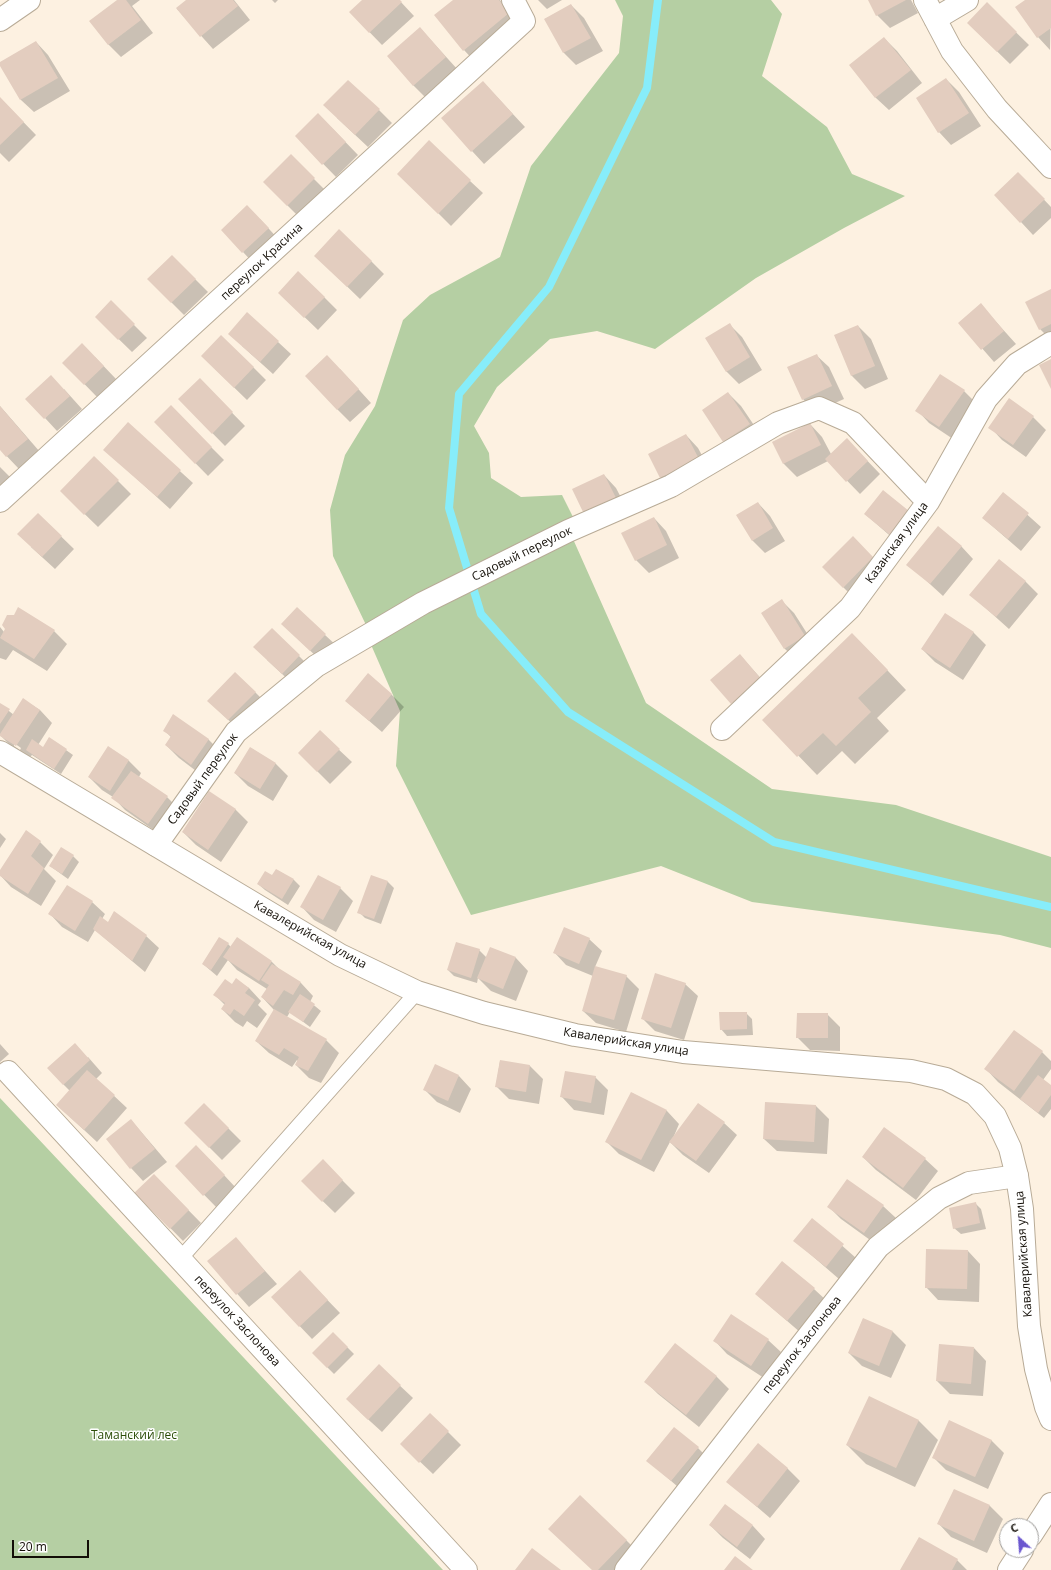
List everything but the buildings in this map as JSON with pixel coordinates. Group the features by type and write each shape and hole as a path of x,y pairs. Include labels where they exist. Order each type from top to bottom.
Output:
{"street":[{"path":"0,20 29,0"},
{"name":"переулок Красина","path":"0,501 524,21 513,0"},
{"path":"967,0 930,9 952,51 996,109 1051,167"},
{"name":"Казанская улица","path":"722,729 850,608 928,502 986,399 1017,364 1051,343"},
{"name":"Садовый переулок","path":"156,845 236,732 316,666 423,603 568,531 671,486 778,423 819,408 853,423 928,502"},
{"name":"Кавалерийская улица","path":"0,752 340,954 417,992 484,1013 575,1035 684,1052 911,1071 946,1079 975,1094 995,1116 1010,1148 1017,1176 1022,1209 1029,1326 1036,1369 1046,1408 1051,1419"},
{"name":"переулок Заслонова","path":"8,1072 466,1570"},
{"name":"переулок Заслонова","path":"626,1570 878,1248 939,1198 968,1183 1017,1176"},
{"path":"1039,1523 1051,1504"},
{"path":"1009,1570 1017,1558"}],"lane":[{"path":"180,1259 417,992"}],"green space":[{"path":"615,0 771,0 782,14 762,76 827,127 852,174 905,196 844,228 756,278 655,349 597,331 550,339 497,387 474,426 489,453 491,478 521,497 562,495 574,519 573,539 646,703 772,789 896,805 1051,857 1051,948 1000,935 752,902 661,866 471,915 396,766 400,711 372,647 366,625 333,556 330,510 345,455 375,406 403,320 430,295 500,257 531,166 619,53 623,16"},
{"name":"Таманский лес","path":"0,1098 443,1570 0,1570"}],"waterway":[{"path":"658,0 647,88 549,287 459,394 449,508 481,614 568,712 774,842 1051,907"}]}
